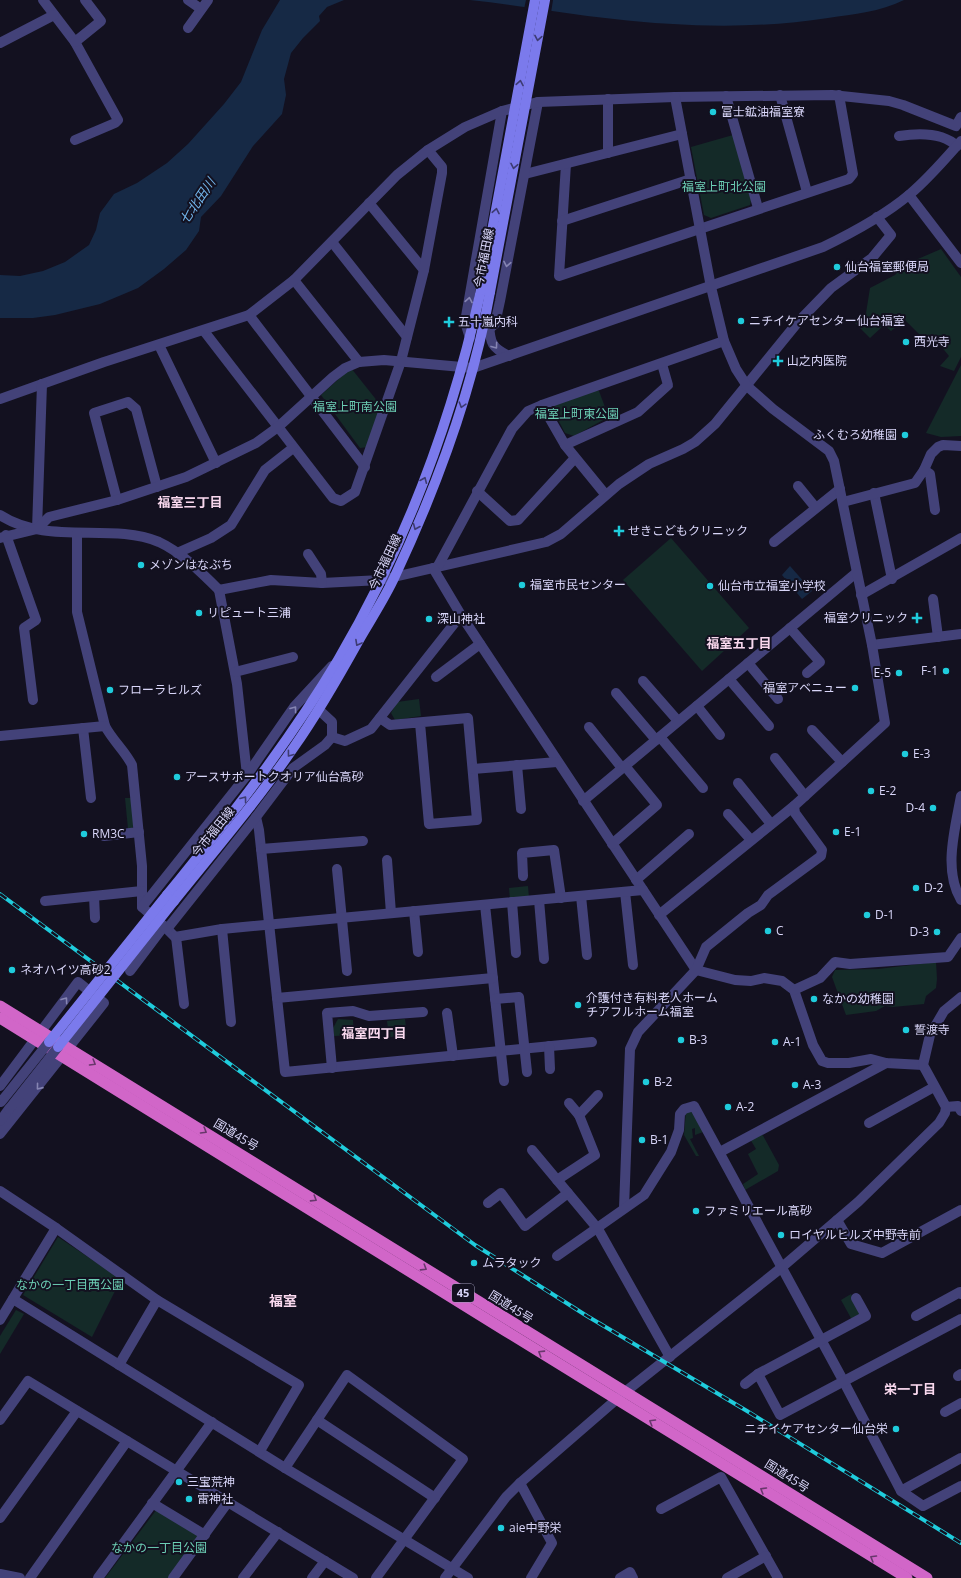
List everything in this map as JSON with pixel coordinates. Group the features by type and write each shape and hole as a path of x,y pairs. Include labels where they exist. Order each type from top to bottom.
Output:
{"highway":[{"name":"国道45号","path":"0,1006 39,1036 616,1401 907,1578"},
{"name":"国道45号","path":"0,1018 39,1036"},
{"name":"国道45号","path":"60,1049 625,1392 927,1578"}],"main road":[{"name":"今市福田線","path":"170,898 255,801 294,748 319,710 395,576 432,488 457,422 473,368 488,304 486,291 535,0"},
{"name":"今市福田線","path":"60,1049 287,738 338,660 382,580 436,452 470,338 486,291 545,0"}],"street":[{"path":"43,0 75,42 118,120 115,123 75,140"},
{"path":"75,42 101,21 85,0"},
{"path":"188,0 201,9"},
{"path":"188,28 208,0"},
{"path":"0,43 54,15"},
{"path":"780,95 807,192"},
{"path":"566,164 559,276 758,208 849,179 853,174 839,95"},
{"path":"0,399 159,344 204,331 249,315 294,280 397,175 428,150 466,127 502,111 538,102 675,97 839,95 889,101 956,126 961,117"},
{"path":"726,96 758,208"},
{"path":"659,915 794,806 885,723 872,645 834,461 829,450 773,409 747,386 736,369 724,341 711,287 675,97"},
{"path":"608,99 608,153"},
{"path":"489,329 495,324 538,102"},
{"path":"470,338 465,322 502,111"},
{"path":"33,700 24,628 36,620 3,536 37,529 49,517 117,500 186,477 256,444 278,427 311,396 345,368 359,362 371,360 401,361 473,368 711,287 823,247 852,233 909,195 933,172 959,143 949,139 926,134 917,133 899,136"},
{"path":"525,174 682,134"},
{"path":"204,331 332,498 341,501 355,492 401,361 424,270 442,173 442,167 428,150"},
{"path":"562,221 691,180"},
{"path":"909,195 961,263"},
{"path":"369,203 424,270"},
{"path":"219,590 271,580 322,583 382,580 553,539 605,494 649,464 683,450 695,442 715,424 798,322 832,288 872,258 891,235 877,217"},
{"path":"332,242 407,337"},
{"path":"294,280 359,362"},
{"path":"488,304 490,339 496,350 509,356"},
{"path":"249,315 365,467"},
{"path":"436,567 512,429 528,411 542,404 662,364 724,341"},
{"path":"159,344 216,463"},
{"path":"565,444 638,412 668,385 662,364"},
{"path":"37,529 42,384"},
{"path":"117,500 94,413 128,402 136,409 156,487"},
{"path":"542,404 565,444 605,494"},
{"path":"842,502 915,483 924,470 931,454 938,447 943,445 961,446"},
{"path":"177,553 211,538 231,525 265,470 293,448"},
{"path":"477,491 510,520 518,520 575,458"},
{"path":"924,470 930,474 935,510"},
{"path":"798,486 815,507"},
{"path":"774,542 815,507 840,489"},
{"path":"874,493 892,578"},
{"path":"0,515 12,523 37,529 133,536 158,542 177,553 219,590 235,672 247,775"},
{"path":"77,533 77,612 105,726 112,739 126,754 132,765 142,866 142,908 176,937 184,1004"},
{"path":"861,596 961,538"},
{"path":"308,554 320,574 322,583"},
{"path":"436,567 461,615 696,970 735,980 750,981 764,978 782,981 794,990 812,1045 822,1061 828,1063 848,1063 871,1059 886,1062 923,1065"},
{"path":"583,801 856,573"},
{"path":"933,599 938,637"},
{"path":"332,737 345,741 371,729 461,615"},
{"path":"790,628 820,662 807,673"},
{"path":"872,645 961,634"},
{"path":"436,677 480,644"},
{"path":"235,672 293,657"},
{"path":"142,908 247,775 294,707 338,660"},
{"path":"748,664 778,699"},
{"path":"729,679 769,726"},
{"path":"643,681 678,721"},
{"path":"616,692 703,788"},
{"path":"696,706 720,735"},
{"path":"130,971 256,817 293,768 325,745 332,737 332,722 319,710"},
{"path":"380,718 390,725 468,718 477,820 429,824 420,723"},
{"path":"0,736 105,726"},
{"path":"589,727 657,805 612,844"},
{"path":"83,728 91,798"},
{"path":"812,730 842,762"},
{"path":"775,758 805,796"},
{"path":"473,769 557,762"},
{"path":"517,765 521,810"},
{"path":"738,783 771,824"},
{"path":"961,796 952,860 953,882 961,900"},
{"path":"624,1208 630,1049 638,1032 696,970 706,947 748,913 761,905 768,895 821,856 822,850 795,813 794,806"},
{"path":"728,814 751,840"},
{"path":"256,817 270,924 285,1072 592,1042"},
{"path":"104,836 139,832"},
{"path":"636,880 689,834"},
{"path":"261,849 363,841"},
{"path":"523,876 522,853 554,850 561,898"},
{"path":"387,860 391,913"},
{"path":"337,869 347,971"},
{"path":"176,937 222,929 270,924 643,890"},
{"path":"45,901 142,891"},
{"path":"625,892 633,965"},
{"path":"94,896 95,918"},
{"path":"581,896 587,955"},
{"path":"539,900 544,959"},
{"path":"512,902 516,953"},
{"path":"485,904 504,1081"},
{"path":"414,911 418,952"},
{"path":"222,929 232,1022"},
{"path":"794,990 820,978 835,962 850,964 948,957 961,938"},
{"path":"277,998 493,978"},
{"path":"0,1086 39,1036 78,982 104,1003 60,1049 0,1120"},
{"path":"495,998 519,997 527,1072"},
{"path":"446,1578 506,1497 520,1483 625,1392 781,1268 837,1220 939,1124 945,1113 946,1107 923,1065 930,1035 944,1011 961,997"},
{"path":"332,1068 327,1013 353,1011 369,1016 423,1012"},
{"path":"447,1013 453,1056"},
{"path":"549,1046 550,1069"},
{"path":"1,1103 60,1049"},
{"path":"0,1134 60,1049"},
{"path":"720,1152 886,1062"},
{"path":"869,1123 934,1086"},
{"path":"579,1115 598,1095"},
{"path":"557,1180 594,1155 579,1115 569,1103"},
{"path":"557,1256 598,1229 624,1208 644,1195 671,1152 679,1130 680,1114 684,1108 694,1106 781,1268 822,1340 901,1491 923,1506 961,1486"},
{"path":"946,1107 960,1107"},
{"path":"532,1150 598,1229 670,1357"},
{"path":"0,1191 56,1228 157,1300 299,1385 260,1451"},
{"path":"488,1203 500,1193 525,1226 568,1193"},
{"path":"837,1220 851,1244 882,1253 961,1210"},
{"path":"0,1320 56,1228"},
{"path":"916,1316 961,1293"},
{"path":"745,1384 758,1374 866,1316 856,1298"},
{"path":"13,1299 286,1468 468,1578"},
{"path":"119,1364 157,1300"},
{"path":"758,1374 780,1415 961,1319"},
{"path":"286,1468 347,1375 463,1460 376,1578"},
{"path":"0,1420 28,1381 353,1578"},
{"path":"945,1412 961,1403"},
{"path":"0,1518 77,1411"},
{"path":"317,1420 435,1498"},
{"path":"98,1578 212,1422"},
{"path":"30,1578 127,1441"},
{"path":"901,1491 961,1458"},
{"path":"661,1509 722,1477 778,1578"},
{"path":"520,1483 552,1543 531,1578"},
{"path":"173,1578 228,1502"},
{"path":"152,1503 205,1535"},
{"path":"243,1578 278,1532"},
{"path":"726,1578 766,1556"},
{"path":"312,1578 325,1561"},
{"path":"620,1578 630,1572 633,1578"},
{"path":"0,1574 20,1578"}],"green space":[{"name":"福室上町北公園","path":"733,135 752,197 750,205 711,218 704,215 691,147"},
{"path":"941,249 961,277 961,357 954,371 940,366 949,356 936,340 930,345 905,320 891,331 884,325 870,338 855,323 866,313 870,288 895,275 904,265"},
{"path":"961,365 961,436 941,437 926,433"},
{"name":"福室上町南公園","path":"351,368 382,407 368,447 360,448 321,395"},
{"name":"福室上町東公園","path":"592,390 599,391 606,410 605,419 574,436 565,433 552,408 553,403"},
{"path":"671,538 749,628 702,671 623,580"},
{"path":"419,699 421,716 395,720 391,713 397,702"},
{"path":"125,798 134,798 136,823 132,828 128,829"},
{"path":"528,886 529,898 510,900 509,888"},
{"path":"936,962 936,988 926,996 924,1004 893,1007 885,1006 876,1011 846,1015 832,977 835,970 878,969"},
{"path":"338,1019 353,1020 354,1035 334,1036 333,1028"},
{"path":"405,1019 407,1036 389,1037 387,1021"},
{"path":"692,1109 706,1131 695,1135 695,1128 692,1129 693,1138 690,1139 699,1156 696,1156 684,1135 686,1111"},
{"path":"761,1132 779,1165 778,1171 745,1190 743,1184 758,1174 748,1154 756,1149 750,1139"},
{"name":"なかの一丁目西公園","path":"58,1237 121,1279 92,1337 23,1295"},
{"path":"851,1294 861,1313 852,1320 841,1300"},
{"path":"16,1310 24,1314 0,1354 0,1336"},
{"name":"なかの一丁目公園","path":"157,1509 199,1535 168,1578 105,1578"}],"water":[{"name":"七北田川","path":"280,0 344,0 327,7 319,16 320,21 291,53 284,79 286,95 282,114 253,146 221,196 201,217 199,231 186,250 164,269 138,288 100,304 55,315 33,318 0,318 0,275 20,276 43,271 65,262 89,245 96,230 100,213 114,194 137,183 167,163 188,144 224,104 241,82 262,30"},
{"path":"470,0 904,0 876,10 802,22 721,26 640,22"},
{"path":"790,566 812,591 802,599 782,575"}],"pier":[{"path":"526,0 553,0 551,13 524,9"}],"railway":[{"path":"0,894 475,1245 587,1316 747,1411 961,1543"}],"place":[{"name":"富士鉱油福室寮","path":"713,112"},
{"name":"仙台福室郵便局","path":"837,267"},
{"name":"ニチイケアセンター仙台福室","path":"741,321"},
{"name":"五十嵐内科","path":"449,322"},
{"name":"西光寺","path":"906,342"},
{"name":"山之内医院","path":"778,361"},
{"name":"ふくむろ幼稚園","path":"905,435"},
{"name":"せきこどもクリニック","path":"619,531"},
{"name":"メゾンはなぶち","path":"141,565"},
{"name":"福室市民センター","path":"522,585"},
{"name":"仙台市立福室小学校","path":"710,586"},
{"name":"リピュート三浦","path":"199,613"},
{"name":"福室クリニック","path":"917,618"},
{"name":"深山神社","path":"429,619"},
{"name":"F-1","path":"946,671"},
{"name":"E-5","path":"899,673"},
{"name":"福室アベニュー","path":"855,688"},
{"name":"フローラヒルズ","path":"110,690"},
{"name":"E-3","path":"905,754"},
{"name":"アースサポートクオリア仙台高砂","path":"177,777"},
{"name":"E-2","path":"871,791"},
{"name":"D-4","path":"933,808"},
{"name":"E-1","path":"836,832"},
{"name":"RM3C","path":"84,834"},
{"name":"D-2","path":"916,888"},
{"name":"D-1","path":"867,915"},
{"name":"C","path":"768,931"},
{"name":"D-3","path":"937,932"},
{"name":"ネオハイツ高砂2","path":"12,970"},
{"name":"なかの幼稚園","path":"814,999"},
{"name":"介護付き有料老人ホーム チアフルホーム福室","path":"578,1005"},
{"name":"誓渡寺","path":"906,1030"},
{"name":"B-3","path":"681,1040"},
{"name":"A-1","path":"775,1042"},
{"name":"B-2","path":"646,1082"},
{"name":"A-3","path":"795,1085"},
{"name":"A-2","path":"728,1107"},
{"name":"B-1","path":"642,1140"},
{"name":"ファミリエール高砂","path":"696,1211"},
{"name":"ロイヤルヒルズ中野寺前","path":"781,1235"},
{"name":"ムラタック","path":"474,1263"},
{"name":"ニチイケアセンター仙台栄","path":"896,1429"},
{"name":"三宝荒神","path":"179,1482"},
{"name":"雷神社","path":"189,1499"},
{"name":"aie中野栄","path":"501,1528"}],"district":[{"name":"福室三丁目","path":"190,502"},
{"name":"福室五丁目","path":"739,643"},
{"name":"福室四丁目","path":"374,1033"},
{"name":"福室","path":"283,1301"},
{"name":"栄一丁目","path":"910,1389"}]}
